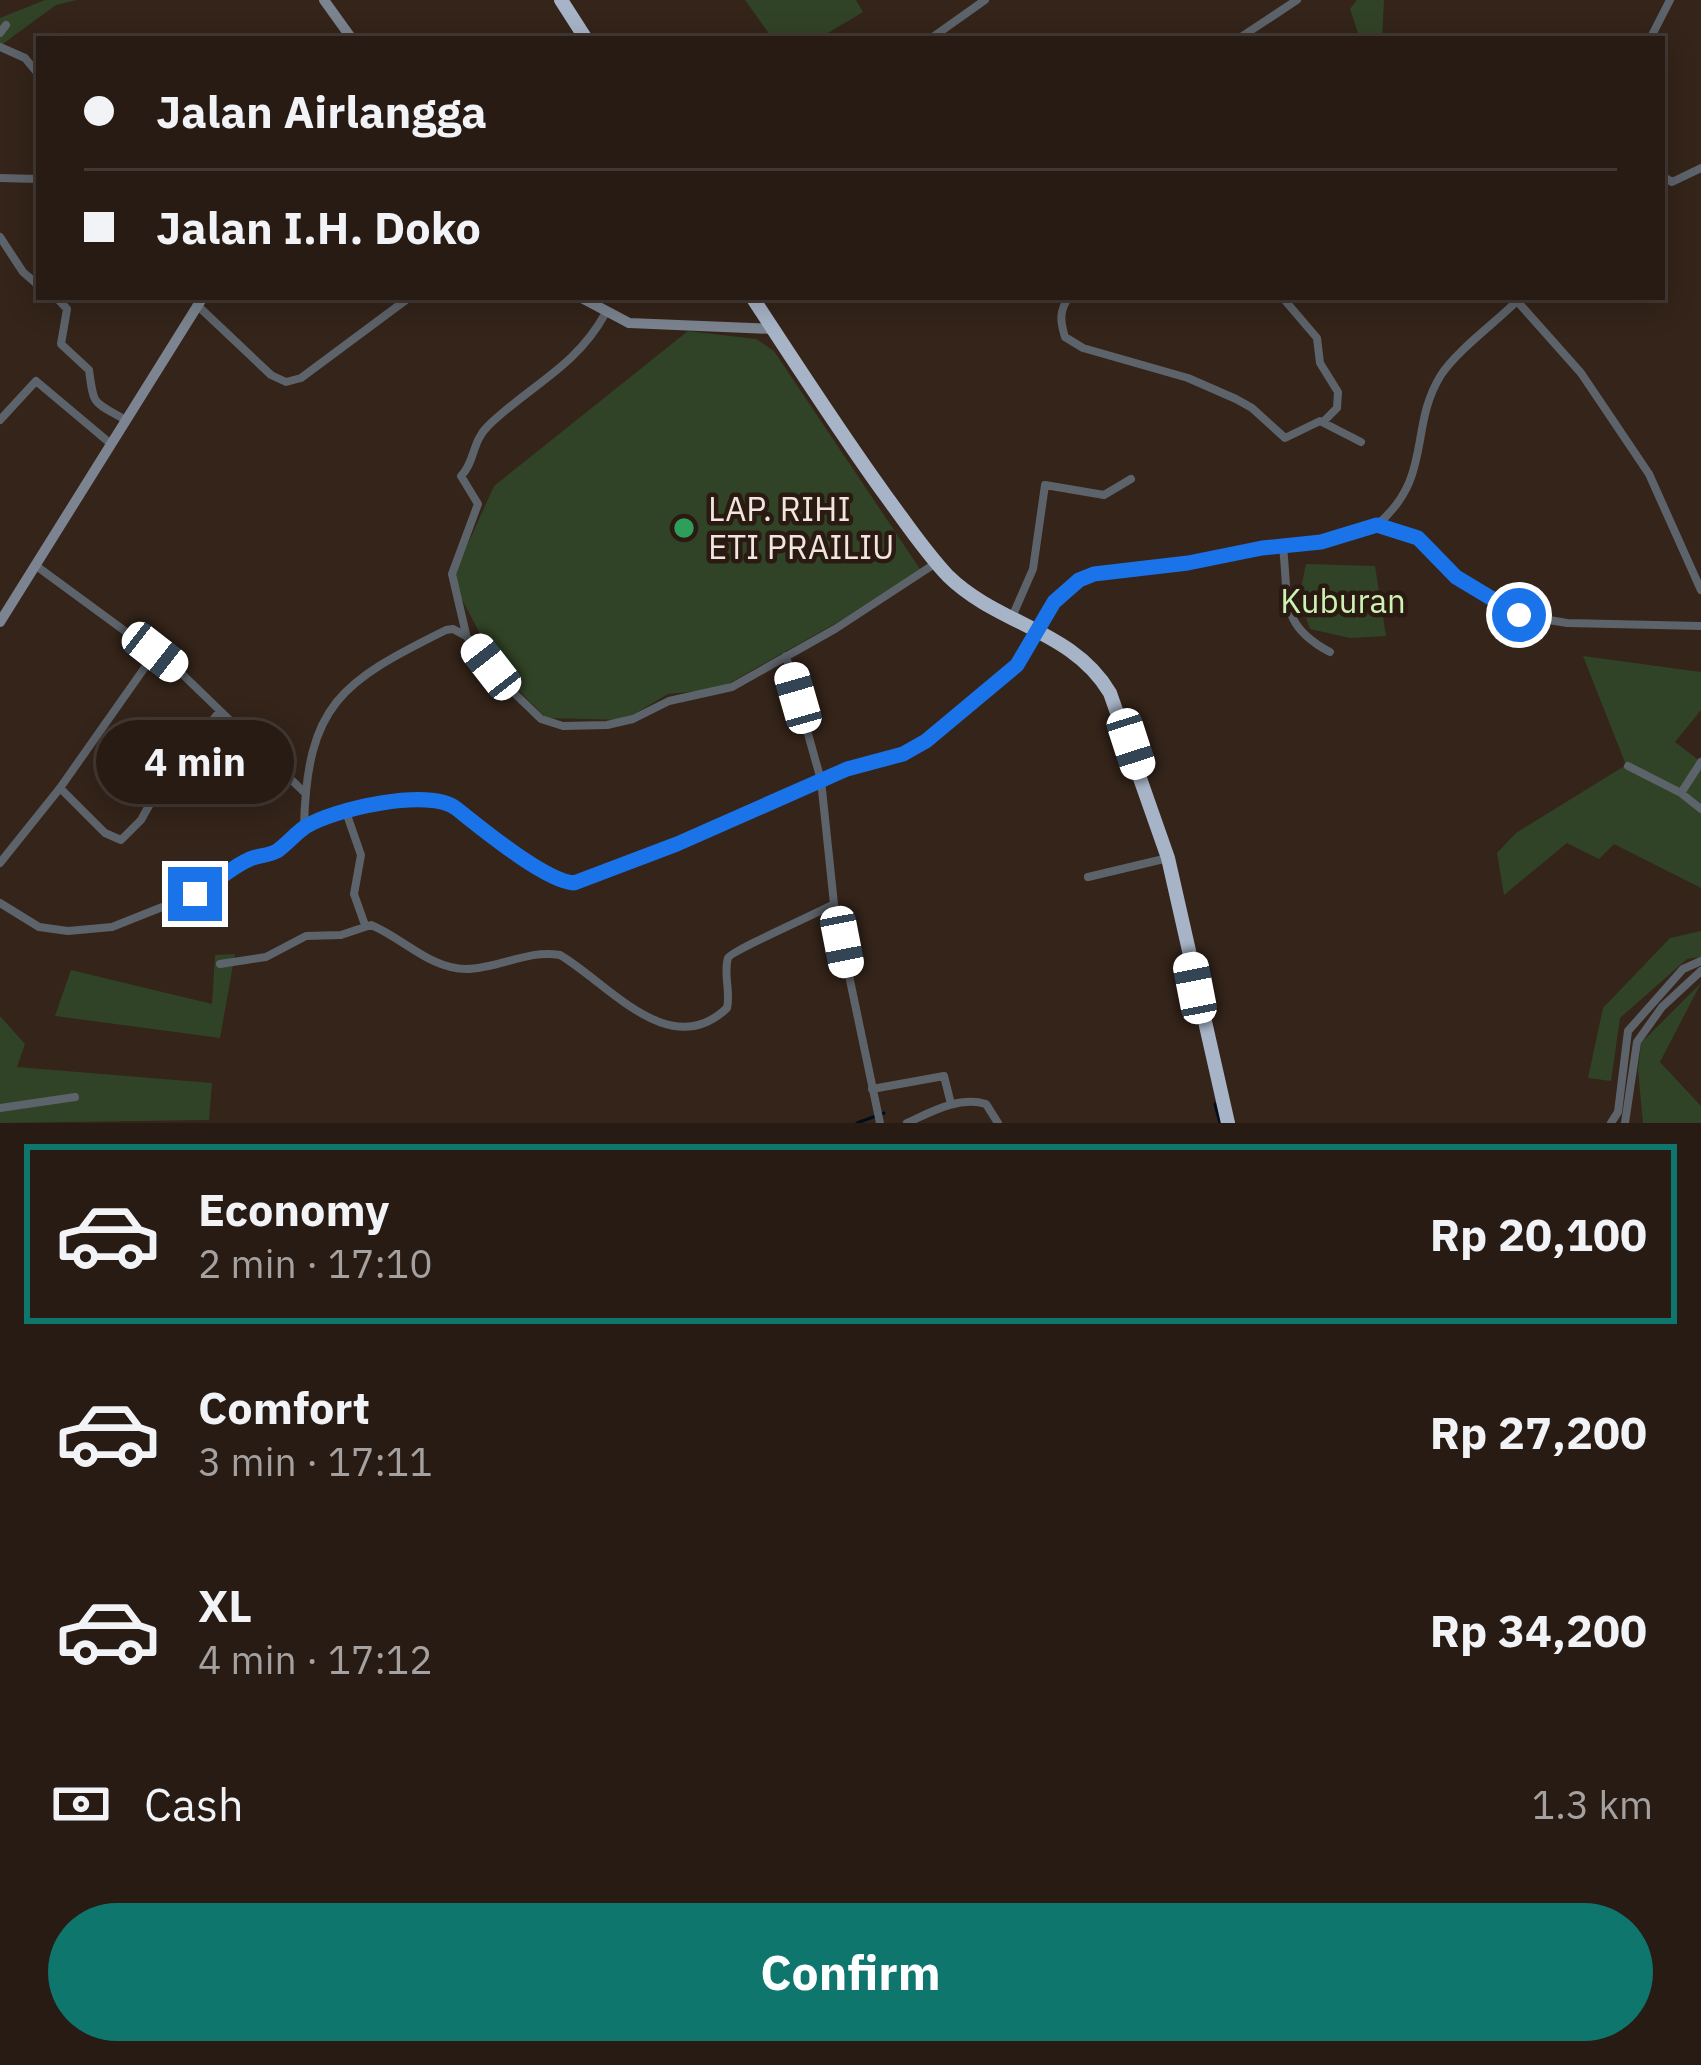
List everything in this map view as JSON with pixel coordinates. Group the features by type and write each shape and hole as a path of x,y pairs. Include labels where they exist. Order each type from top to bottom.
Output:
{"highway":[{"path":"561,0 584,36"},
{"path":"754,300 834,423 936,563 970,594 1085,660 1110,693 1168,858 1228,1123"}],"street":[{"path":"324,0 347,36"},
{"path":"934,36 985,0"},
{"path":"1243,36 1297,0"},
{"path":"1652,36 1670,0"},
{"path":"0,47 26,58 36,71"},
{"path":"1665,178 1672,182 1701,168"},
{"path":"0,178 36,179"},
{"path":"0,237 36,283"},
{"path":"59,300 67,309 61,344 89,370 88,389 95,401 124,419"},
{"path":"0,622 200,301 271,375 286,382 301,378 406,300"},
{"path":"584,300 628,323 773,329"},
{"path":"1067,300 1060,324 1065,337 1083,348 1210,387 1246,403 1285,438 1316,421 1361,442"},
{"path":"1285,300 1317,338 1320,363 1338,392 1337,408 1323,422"},
{"path":"0,903 20,919 53,929 82,931 130,922 219,882 252,858 278,850 304,827 346,811 410,800 442,800 506,846 571,884 677,844 821,780 903,754 926,741 1017,665 1062,594 1079,580 1348,537 1377,525 1394,511 1412,483 1441,375 1516,300 1581,373 1649,474 1701,590"},
{"path":"605,314 576,356 485,428 461,476 478,504 452,574 466,636 541,719 563,726 622,723 669,701 732,687 936,563"},
{"path":"0,420 36,381 111,444"},
{"path":"1012,616 1033,569 1045,485 1104,495 1131,479"},
{"path":"1377,525 1418,538 1456,577 1519,615 1567,623 1701,626"},
{"path":"1283,547 1296,629 1330,652"},
{"path":"34,564 155,652 305,793"},
{"path":"304,827 313,747 323,718 350,685 446,630 466,636"},
{"path":"0,863 60,788 155,652"},
{"path":"786,656 821,780 834,904 879,1118"},
{"path":"60,788 105,833 121,840 141,820 160,786 220,711"},
{"path":"1681,793 1701,761"},
{"path":"1628,766 1701,808"},
{"path":"346,811 361,855 354,894 365,925"},
{"path":"1088,878 1168,858"},
{"path":"220,964 266,957 306,936 341,935 365,925 377,927 434,961 463,969 546,953 560,955 644,1017 691,1027 727,1008 728,961 734,951 834,904"},
{"path":"1611,1123 1618,1112 1628,1031 1683,969 1701,962"},
{"path":"1625,1123 1639,1037 1674,994 1701,971"},
{"path":"872,1088 944,1076 951,1104"},
{"path":"0,1108 75,1097"},
{"path":"907,1123 951,1104 980,1102 992,1110 998,1123"}],"green space":[{"path":"45,0 77,0 56,5 0,46 0,18"},
{"path":"745,0 856,0 863,12 823,36 771,36"},
{"path":"1357,0 1384,0 1382,36 1359,36 1350,9"},
{"name":"LAP. RIHI ETI PRAILIU","path":"688,331 756,339 774,351 920,569 719,689 668,694 624,720 546,718 499,670 456,588 456,570 494,486"},
{"name":"Kuburan","path":"1306,564 1375,566 1386,636 1350,638 1310,629 1299,597"},
{"path":"1583,656 1701,672 1701,710 1675,742 1701,762 1701,888 1614,844 1599,859 1567,843 1504,895 1497,853 1516,833 1626,765"},
{"path":"1701,931 1701,957 1687,959 1620,1018 1611,1081 1588,1078 1603,1008 1670,938"},
{"path":"235,954 220,1038 55,1016 71,970 212,1004 215,955"},
{"path":"1701,983 1660,1062 1701,1106 1701,1123 1643,1123 1638,1070 1641,1043"},
{"path":"0,1016 25,1044 17,1067 212,1083 209,1120 0,1123"}],"waterway":[{"path":"1215,1104 1220,1123"},
{"path":"857,1123 884,1113"}],"place":[{"name":"LAP. RIHI ETI PRAILIU","path":"684,528"}],"route":[{"path":"195,894 252,858 278,850 304,827 346,811 410,800 442,800 453,805 506,846 574,883 926,741 1017,665 1054,602 1079,580 1094,574 1321,542 1377,525 1418,538 1456,577 1519,615"}]}
